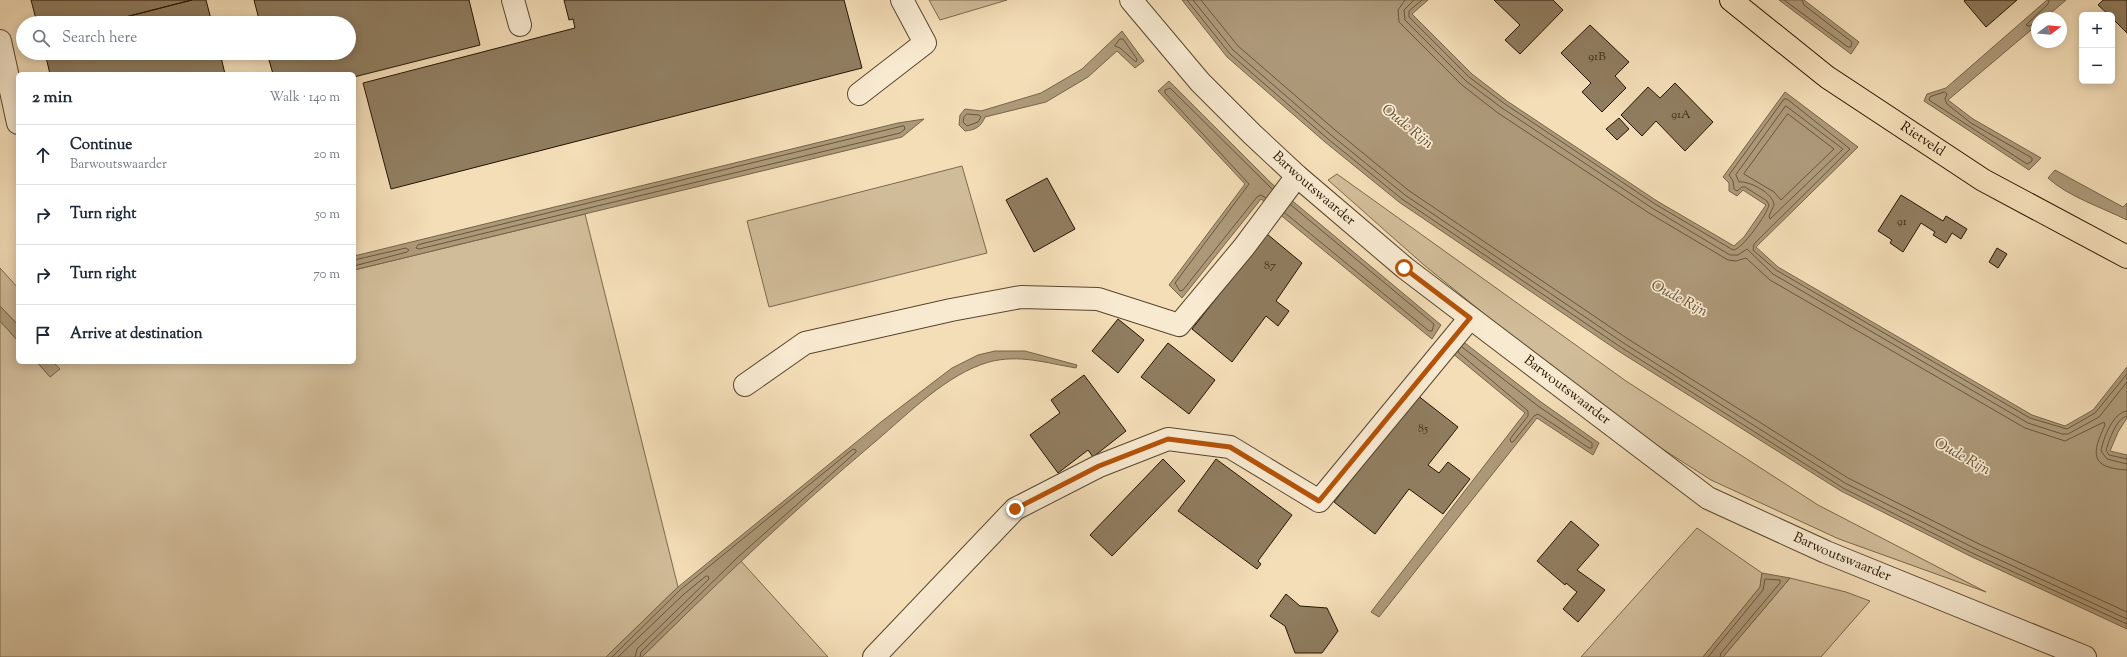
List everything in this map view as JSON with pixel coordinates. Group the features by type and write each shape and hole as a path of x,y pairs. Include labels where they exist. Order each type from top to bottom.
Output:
{"main road":[{"name":"Rietveld","path":"1731,0 1827,77 1982,180 2127,258"}],"street":[{"path":"513,0 520,25"},
{"path":"859,94 925,43 902,0"},
{"name":"Barwoutswaarder","path":"1131,0 1200,82 1293,182 1708,498 1826,552 2085,657"},
{"path":"0,41 16,114"},
{"path":"745,385 805,343 951,310 1021,297 1098,299 1179,325 1244,247 1293,182"},
{"path":"874,657 1015,509 1099,466 1168,439 1230,447 1319,501 1470,318"}],"shaded area":[{"path":"929,0 1007,0 940,20"},
{"path":"962,166 987,253 769,307 747,221"},
{"path":"1337,174 1626,381 1818,505 1986,592 1839,539 1711,480 1650,441 1530,351 1424,265 1328,180"},
{"path":"585,214 678,587 606,657 0,657 0,321 16,339 16,364 39,364 50,377 59,369 55,364 356,364 356,270"},
{"path":"0,268 16,286 16,323 0,306"},
{"path":"1697,528 1762,573 1760,587 1703,657 1581,657"},
{"path":"740,560 828,657 642,657"},
{"path":"1790,578 1846,592 1870,601 1821,657 1723,657"}],"water":[{"name":"Oude Rijn","path":"1182,0 1428,0 1412,14 1472,74 1507,101 1657,201 1734,246 1744,237 1766,205 1743,190 1737,196 1729,191 1729,183 1723,177 1785,92 1858,147 1756,247 1778,267 2032,415 2065,426 2093,410 2127,367 2127,418 2118,432 2110,451 2127,455 2127,629 1970,556 1841,491 1620,352 1399,202 1325,142 1227,57"},
{"path":"1779,0 1804,0 1859,42 1851,54"},
{"path":"2047,0 2066,0 2052,12 2033,12"},
{"path":"2031,14 2031,30 1948,100 1973,119 2041,158 2029,170 1924,101 1927,94 1946,88"},
{"path":"1122,31 1144,61 1135,68 1117,51 1088,77 1046,102 985,117 980,126 972,130 965,131 959,125 960,115 965,109 981,111 1041,93 1082,69"},
{"path":"1169,81 1271,183 1441,325 1432,339 1261,199 1182,298 1169,285 1245,184 1158,91"},
{"path":"924,119 902,137 356,270 356,256 898,123"},
{"path":"2055,170 2123,207 2127,203 2127,220 2075,196 2056,184 2048,178"},
{"path":"0,306 16,323 16,339 0,321"},
{"path":"1461,340 1541,402 1599,443 1593,455 1537,418 1379,617 1371,612 1525,413 1452,353"},
{"path":"995,351 1025,351 1077,365 1076,368 1032,360 1011,359 989,362 958,375 915,407 816,493 728,574 642,657 606,657 678,587 881,422 952,368 978,355"},
{"path":"39,364 55,364 60,369 50,377"},
{"path":"1762,573 1790,578 1723,657 1703,657 1760,587"}],"building":[{"path":"31,0 192,0 129,16 35,16"},
{"path":"192,0 206,0 210,16 129,16"},
{"path":"254,0 469,0 480,45 356,76 356,72 272,72 269,60 356,60 356,16 258,16"},
{"path":"564,0 844,0 862,68 391,189 363,83 575,28 573,19 569,20"},
{"path":"1494,0 1553,0 1563,10 1520,54 1505,40 1520,25"},
{"path":"2017,0 1986,27 1964,1"},
{"path":"2103,0 2127,0 2127,33 2115,21 2115,12 2106,12 2098,5"},
{"path":"1590,25 1629,62 1615,76 1626,88 1602,112 1582,92 1591,83 1561,53"},
{"path":"47,60 222,60 225,72 50,72"},
{"path":"1675,83 1713,122 1685,151 1656,121 1642,136 1621,115 1648,87 1660,98"},
{"path":"1619,118 1629,129 1617,140 1606,129"},
{"path":"1047,178 1075,229 1034,252 1006,200"},
{"path":"1901,195 1943,221 1946,216 1967,229 1961,239 1952,233 1946,243 1933,235 1935,232 1921,223 1903,252 1890,243 1892,240 1878,231"},
{"path":"1267,234 1302,263 1276,301 1289,311 1278,326 1266,316 1232,362 1192,329"},
{"path":"1997,248 2007,254 1998,268 1989,262"},
{"path":"1118,319 1144,340 1118,373 1092,351"},
{"path":"1168,343 1215,380 1189,414 1141,377"},
{"path":"1084,375 1126,431 1093,457 1088,450 1058,473 1030,435 1060,413 1051,400"},
{"path":"1417,395 1458,427 1428,465 1439,473 1448,462 1470,479 1443,514 1409,489 1375,534 1334,502"},
{"path":"1163,459 1185,481 1112,556 1090,535"},
{"path":"1216,459 1292,515 1258,561 1261,564 1257,569 1178,511"},
{"path":"1571,521 1599,545 1577,570 1605,590 1578,622 1563,609 1577,592 1566,583 1565,585 1537,561"},
{"path":"1286,594 1300,606 1327,608 1338,631 1322,653 1295,653 1285,626 1270,616"}],"route":[{"path":"1015,509 1099,466 1168,439 1230,447 1319,501 1470,318 1404,268"}]}
